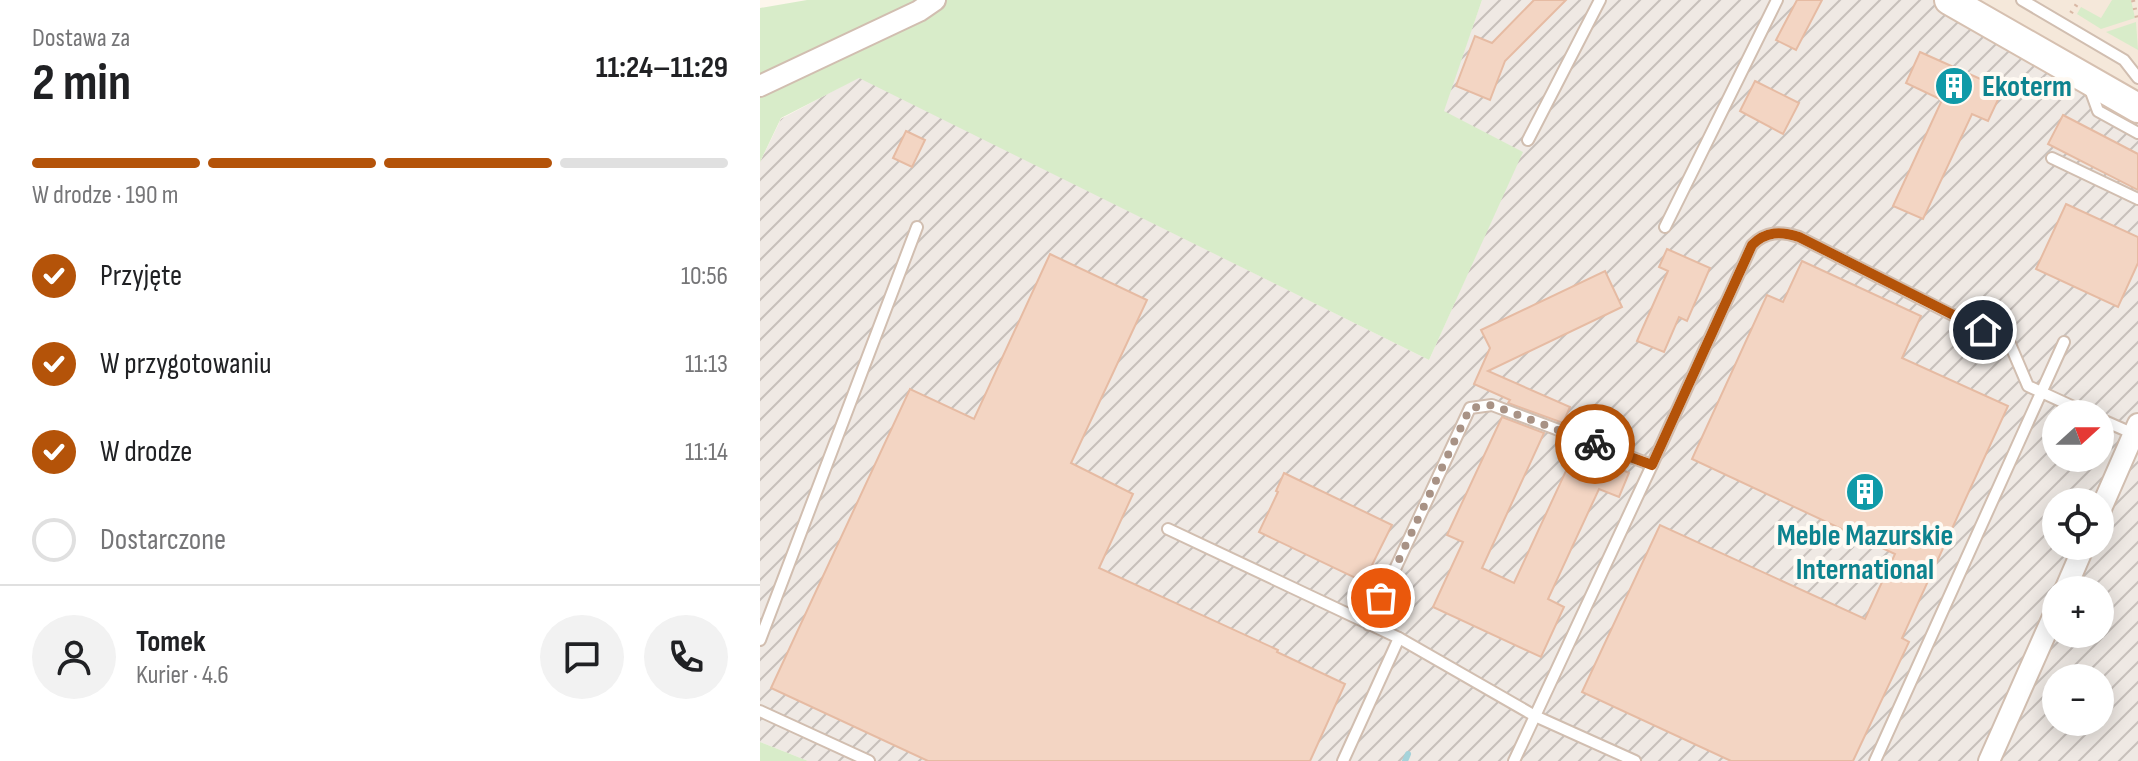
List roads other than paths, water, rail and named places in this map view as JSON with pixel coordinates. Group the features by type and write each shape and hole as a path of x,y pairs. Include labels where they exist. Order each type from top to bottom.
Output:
{"street":[{"path":"760,86 919,11 935,0"},
{"path":"1949,0 2138,108"},
{"path":"2110,488 2136,429"},
{"path":"1989,761 2042,642"}],"lane":[{"path":"1528,140 1600,0"},
{"path":"1665,227 1777,0"},
{"path":"2022,0 2124,60 2138,78"},
{"path":"2086,77 2098,111 2138,133"},
{"path":"2052,158 2138,199"},
{"path":"760,640 917,227"},
{"path":"1514,761 1752,245 1760,237 1787,233 1799,237 2010,344 2028,386 2058,400"},
{"path":"1875,761 2064,342"},
{"path":"1369,625 1470,408 1492,405 1652,465"},
{"path":"2114,423 2136,429"},
{"path":"1168,529 1399,638 1535,716 1635,761"},
{"path":"1343,761 1399,638"},
{"path":"760,711 869,761"}],"waterway":[{"path":"1405,761 1408,754"}],"place":[{"name":"Ekoterm","path":"1954,86"},
{"name":"Meble Mazurskie International","path":"1865,492"}]}
